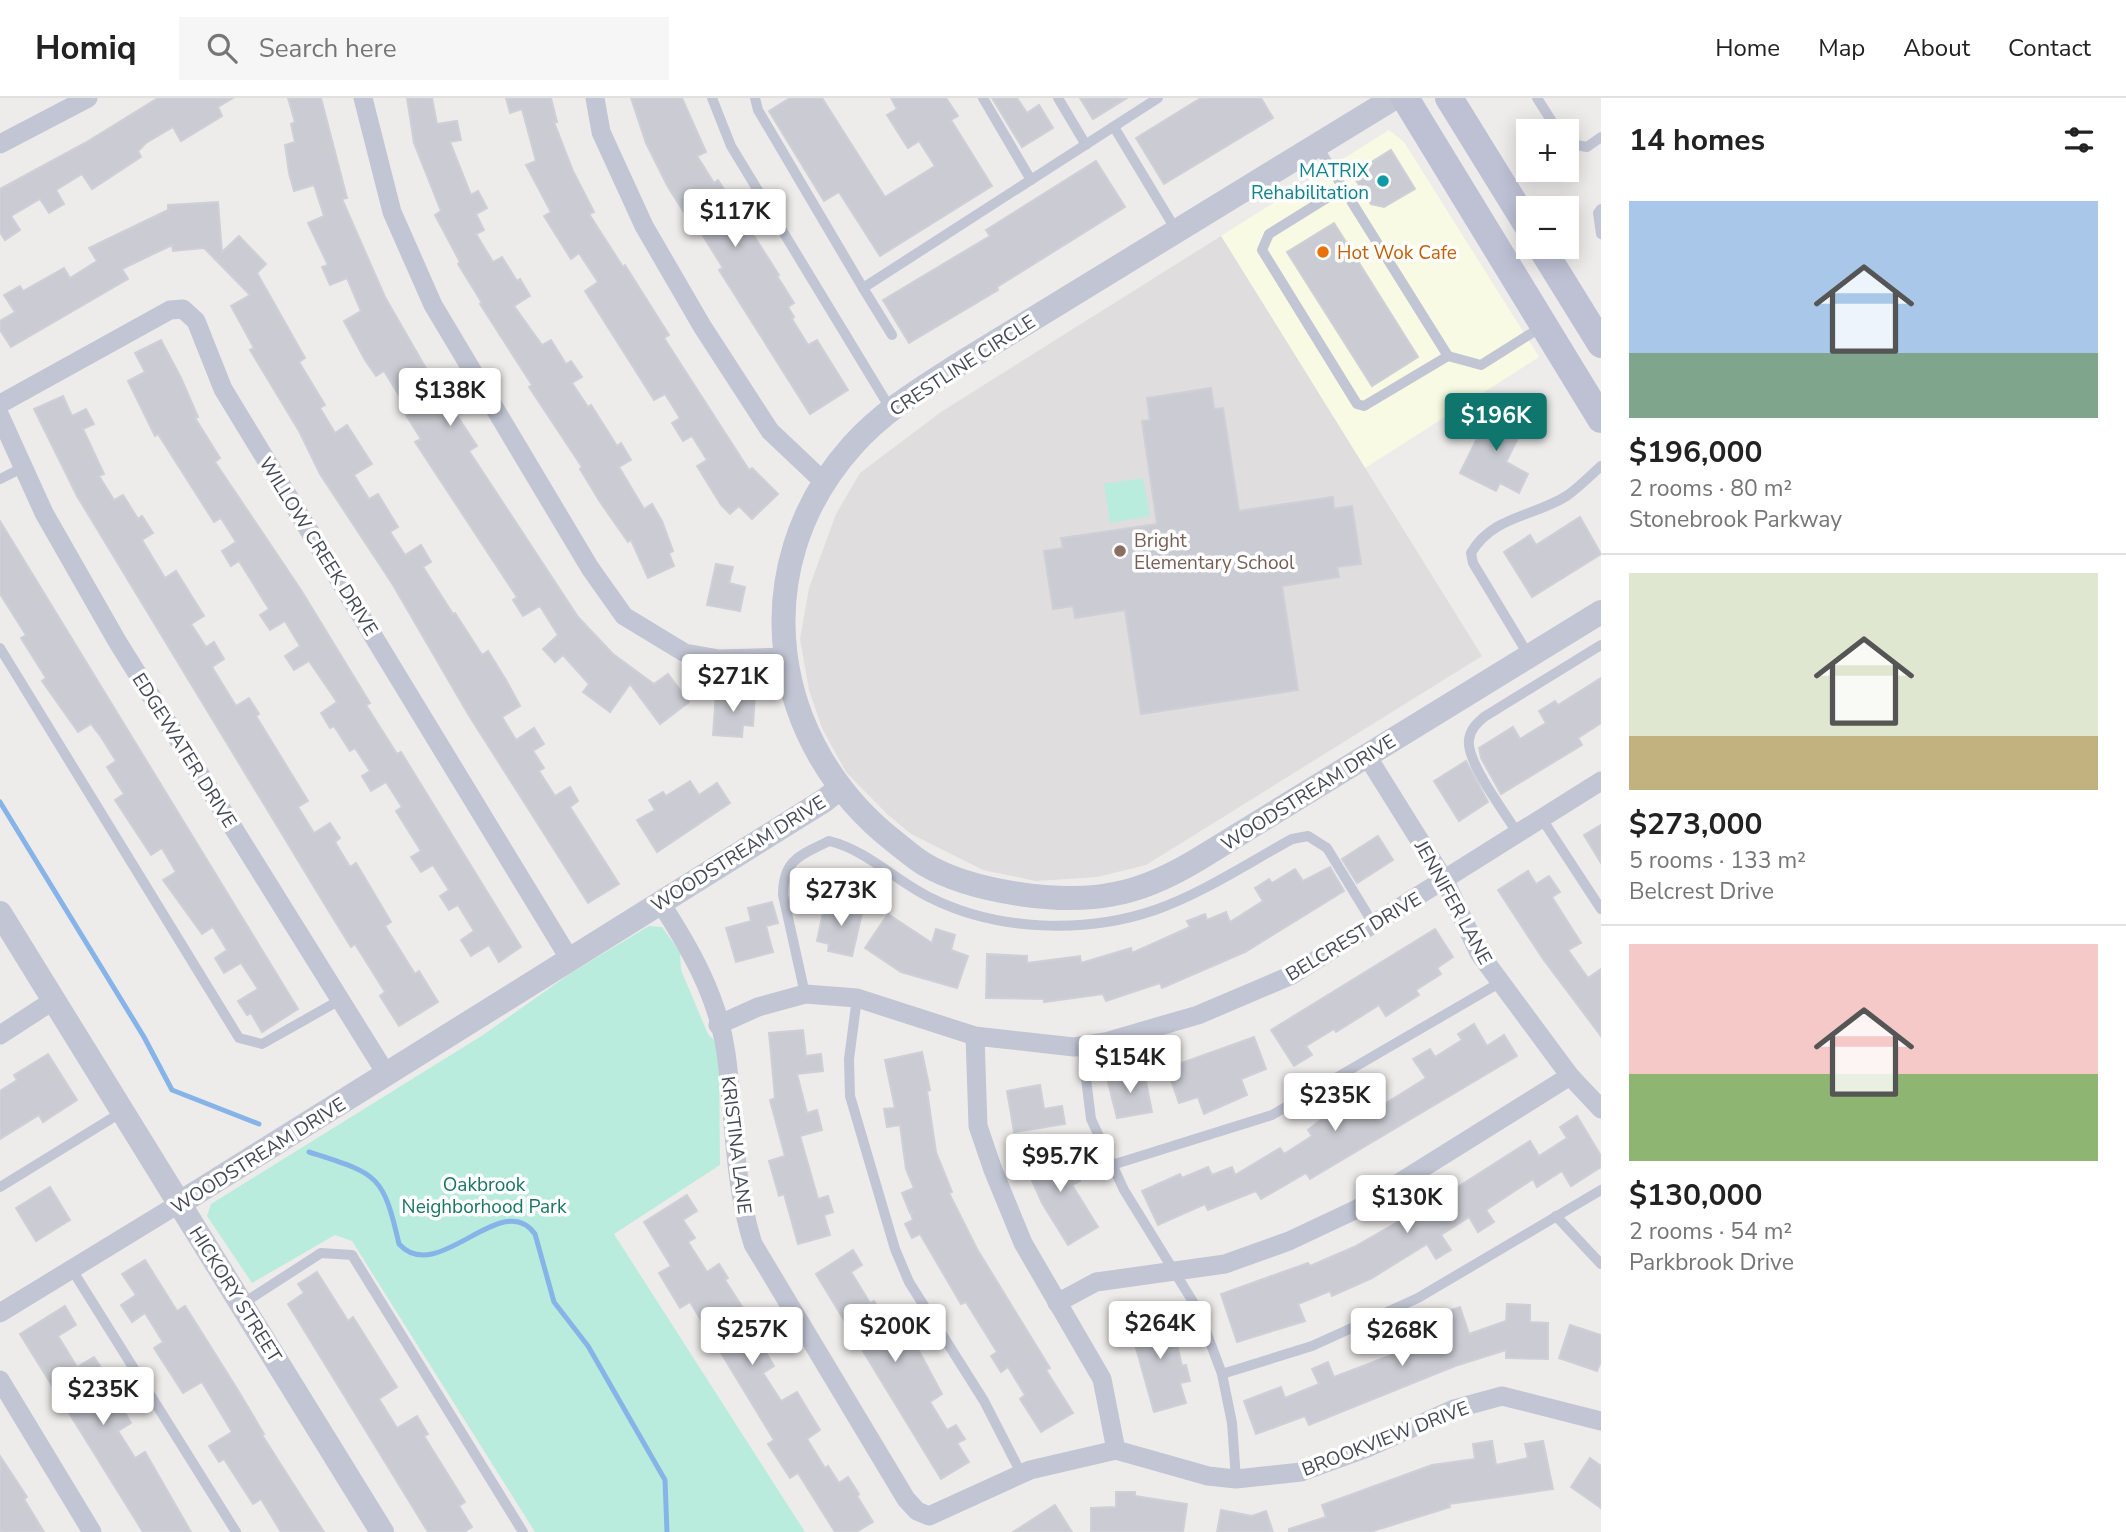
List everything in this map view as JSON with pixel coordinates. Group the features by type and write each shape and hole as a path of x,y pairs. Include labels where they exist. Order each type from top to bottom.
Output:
{"main road":[{"path":"1405,98 1601,419"},
{"path":"1449,98 1516,207"},
{"path":"1549,259 1599,334"}],"street":[{"path":"0,144 88,98"},
{"path":"363,98 391,212 433,305 590,568 624,616 685,653 719,659 785,657"},
{"path":"594,98 601,132 644,226 702,326 770,431 826,484"},
{"name":"CRESTLINE CIRCLE","path":"839,788 796,709 782,632 787,576 800,530 851,447 891,408 1394,98"},
{"name":"WILLOW CREEK DRIVE","path":"0,404 170,310 183,309 196,321 223,389 283,491 383,648 569,958"},
{"name":"EDGEWATER DRIVE","path":"0,416 44,513 117,640 387,1075"},
{"name":"WOODSTREAM DRIVE","path":"0,1312 387,1075 569,958 825,800 839,788 874,825 925,865 992,890 1063,898 1115,894 1171,875 1601,612"},
{"name":"JENNIFER LANE","path":"1367,755 1446,881 1479,953 1567,1067 1570,1076 1601,1109"},
{"name":"BELCREST DRIVE","path":"718,1025 758,1007 805,994 857,998 975,1035 1032,1044 1082,1046 1198,1015 1292,975 1446,881 1601,781"},
{"name":"KRISTINA LANE","path":"660,902 690,947 708,988 725,1050 740,1203 753,1244 906,1499 917,1511 929,1516"},
{"name":"HICKORY STREET","path":"0,913 382,1532"},
{"path":"0,1035 54,1000"},
{"path":"975,1035 978,1126 1023,1243 1102,1379 1116,1450"},
{"path":"1057,1303 1096,1282 1225,1264 1289,1241 1357,1209 1570,1076"},
{"path":"0,1380 92,1532"},
{"name":"BROOKVIEW DRIVE","path":"929,1516 1021,1473 1116,1450 1208,1476 1236,1479 1301,1472 1367,1448 1454,1409 1502,1396 1601,1421"}],"lane":[{"path":"712,98 744,168 891,408"},
{"path":"755,98 758,110 803,190 892,335"},
{"path":"983,98 1031,180"},
{"path":"1058,98 1086,145"},
{"path":"863,288 1158,98"},
{"path":"1537,98 1550,119"},
{"path":"1114,127 1177,231"},
{"path":"1579,145 1587,147 1601,137"},
{"path":"1317,145 1448,356 1481,365 1544,326"},
{"path":"1343,188 1269,234 1262,250 1357,404 1364,406 1448,356"},
{"path":"1601,209 1598,213 1601,234"},
{"path":"1529,656 1474,563 1471,553 1480,538 1508,519 1567,496 1601,466"},
{"path":"0,479 22,468"},
{"path":"1518,834 1472,758 1468,742 1473,728 1483,718 1601,645"},
{"path":"0,648 239,1038 262,1044 340,1000"},
{"path":"1542,819 1601,909"},
{"path":"805,994 783,895 783,878 794,860 829,841 848,845 931,898 977,916 1029,925 1106,922 1154,910 1189,896 1292,839 1308,836 1327,848 1374,925"},
{"path":"1112,1165 1272,1115 1500,982"},
{"path":"857,998 849,1059 850,1096 891,1239 909,1282 984,1401 1021,1473"},
{"path":"1082,1046 1091,1119 1112,1165 1198,1310 1222,1374 1232,1423 1236,1479"},
{"path":"0,1187 123,1111"},
{"path":"1222,1374 1312,1346 1418,1298 1601,1190"},
{"path":"1556,1216 1601,1264"},
{"path":"242,1304 321,1253 352,1255 523,1532"},
{"path":"71,1268 236,1532"}],"shaded area":[{"path":"1389,130 1404,142 1539,357 1365,468 1221,236"},
{"name":"Bright Elementary School","path":"1221,236 1482,656 1146,865 1097,877 1036,881 983,870 911,834 887,814 846,772 822,728 809,690 800,639 809,588 836,514 860,473 941,412"}],"green space":[{"path":"1143,478 1150,516 1110,523 1104,484"},
{"name":"Oakbrook Neighborhood Park","path":"649,926 662,927 680,952 681,970 708,1034 719,1045 720,1165 614,1234 805,1532 535,1532 352,1241 335,1235 252,1283 207,1216 211,1204 483,1035 571,973"}],"building":[{"path":"158,98 233,98 218,107 222,116 181,141 173,127 146,143 138,151 141,157 92,189 82,174 56,190 64,204 49,213 40,199 11,216 20,230 5,240 0,232 0,189 85,143"},
{"path":"288,98 321,98 347,198 342,199 385,297 424,365 477,446 469,451 578,617 613,654 654,684 668,674 689,702 660,724 630,684 610,712 583,692 589,684 563,655 555,662 543,649 558,635 540,606 523,616 513,600 517,597 415,442 421,439 406,415 410,413 384,371 376,376 365,360 344,321 361,311 347,278 330,285 322,267 328,265 308,223 324,216 314,185 294,191 285,145 295,142 291,124 295,122"},
{"path":"407,98 432,98 437,124 457,121 461,140 450,142 471,195 478,191 487,208 476,214 484,230 476,234 493,262 502,257 517,281 520,279 530,296 514,306 542,345 551,340 566,364 571,361 582,377 572,383 588,407 591,405 617,446 621,443 631,460 619,467 644,509 652,504 662,521 673,551 669,553 674,566 648,578 631,540 628,542 600,502 580,469 582,467 529,387 532,385 480,304 482,303 458,264 460,262 435,215 441,211 414,143"},
{"path":"506,98 551,98 557,122 554,122 573,171 594,212 589,214 669,335 664,338 749,470 752,468 778,494 752,519 739,506 730,514 721,505 697,466 707,460 692,436 683,441 672,423 680,418 665,394 654,400 585,291 598,282 579,253 571,259 544,216 551,212 526,165 536,161 522,109 510,113"},
{"path":"631,98 682,98 706,152 697,156 714,183 718,180 779,275 777,276 794,303 788,307 794,317 792,319 808,345 817,340 848,390 810,414 719,270 723,268 692,218 689,220 668,187 646,143"},
{"path":"790,98 822,98 885,197 935,166 919,141 908,148 887,115 897,109 891,98 946,98 958,116 951,120 992,186 880,256 839,192 824,201 769,111"},
{"path":"992,98 1017,98 1027,113 1039,105 1053,128 1022,147"},
{"path":"1080,98 1127,98 1093,119"},
{"path":"1201,98 1261,98 1273,118 1164,184 1136,138"},
{"name":"MATRIX Rehabilitation","path":"1391,150 1415,189 1384,207 1371,204 1352,174"},
{"path":"1096,161 1125,207 997,287 998,290 909,343 883,300 990,236 986,230"},
{"path":"218,202 222,252 239,236 266,264 257,273 305,358 299,362 325,405 320,408 335,433 347,425 372,464 354,475 369,499 378,494 398,527 390,532 405,555 421,545 431,562 423,567 482,655 488,651 506,680 520,706 502,717 516,740 534,728 544,744 533,751 544,768 539,771 555,796 570,787 578,801 570,807 619,884 588,903 468,714 393,585 320,474 299,431 250,350 254,348 231,306 250,295 204,248 173,251 172,245 122,269 128,279 11,347 0,330 0,321 15,312 4,295 20,286 23,291 64,268 70,278 97,261 89,248 168,210 168,205"},
{"path":"1334,223 1418,357 1372,386 1287,252"},
{"path":"161,340 198,417 195,418 220,458 215,462 301,590 370,703 366,705 397,754 401,752 521,947 499,962 489,945 471,956 461,940 474,931 458,905 449,910 440,896 449,890 433,865 421,872 411,857 421,851 396,811 402,807 386,782 371,791 362,776 370,771 355,748 350,751 334,726 330,728 321,713 337,702 309,661 294,670 285,656 300,646 285,621 270,630 260,615 269,609 239,561 231,566 222,551 236,542 221,518 214,522 158,434 155,436 128,381 145,372 135,353"},
{"path":"1211,388 1214,409 1223,408 1239,511 1333,497 1334,509 1352,506 1361,564 1337,567 1339,577 1282,586 1298,690 1141,714 1125,610 1075,618 1073,606 1053,609 1044,551 1063,548 1061,538 1157,524 1142,421 1150,420 1147,398"},
{"path":"63,396 72,416 86,409 94,424 83,429 104,474 99,476 114,500 123,495 138,519 142,516 153,533 142,540 165,578 176,571 204,616 191,624 206,647 214,642 224,659 212,667 236,706 249,698 259,714 256,716 308,801 298,807 314,833 330,823 340,838 335,842 350,867 356,863 391,922 385,926 415,974 419,971 438,1002 399,1026 380,996 385,992 355,944 351,947 77,496 34,409"},
{"path":"1493,406 1526,422 1506,462 1528,474 1519,493 1500,483 1496,491 1460,473"},
{"path":"1580,517 1601,554 1532,597 1504,552 1530,535 1536,545"},
{"path":"0,521 298,1009 262,1032 251,1013 247,1015 238,1001 258,989 241,963 224,973 215,958 227,950 213,927 202,934 163,880 176,872 162,848 151,855 115,800 124,794 107,767 116,761 101,737 91,724 78,732 42,681 46,678 21,638 26,635 0,594"},
{"path":"716,564 733,567 729,583 745,587 740,611 707,605"},
{"path":"1601,678 1601,723 1578,738 1582,745 1501,794 1481,758 1479,748 1513,727 1520,739 1546,723 1539,711 1555,701 1558,705"},
{"path":"716,692 755,695 753,726 743,725 742,737 713,735"},
{"path":"1466,761 1488,802 1459,821 1434,781"},
{"path":"690,781 699,795 717,783 730,803 657,852 637,820 655,810 649,800 663,792 666,796"},
{"path":"1601,825 1601,863 1584,835"},
{"path":"1378,836 1393,860 1357,883 1342,859"},
{"path":"1330,867 1344,891 1245,952 1162,988 1160,983 1106,1001 1103,994 1044,1002 1044,999 986,998 987,954 1027,956 1027,963 1080,956 1081,963 1131,948 1132,953 1190,927 1187,921 1205,914 1207,920 1226,912 1230,922 1263,901 1255,888 1269,879 1272,883 1295,869 1303,881"},
{"path":"1528,871 1536,884 1549,876 1560,892 1552,897 1581,943 1568,950 1588,978 1601,969 1601,1036 1543,959 1498,890"},
{"path":"846,901 864,905 852,956 828,951 829,944 817,941 824,908 843,912"},
{"path":"772,902 778,923 766,926 773,952 736,962 726,928 751,921 748,908"},
{"path":"888,914 932,943 936,929 955,935 951,950 968,956 957,988 901,972 865,948"},
{"path":"1435,929 1453,957 1437,968 1441,974 1416,990 1419,995 1386,1016 1379,1005 1336,1032 1334,1029 1306,1046 1312,1055 1294,1066 1271,1030"},
{"path":"1474,1024 1487,1046 1504,1035 1517,1056 1310,1179 1306,1173 1261,1199 1256,1191 1208,1210 1205,1204 1158,1225 1142,1191 1180,1174 1182,1178 1208,1167 1212,1175 1232,1167 1235,1175 1280,1148 1284,1154 1312,1136 1308,1130 1342,1103 1352,1118 1372,1106 1375,1110 1426,1078 1413,1059 1430,1049 1435,1057 1462,1040 1458,1034"},
{"path":"803,1030 806,1056 821,1054 823,1071 797,1074 807,1113 817,1110 822,1130 800,1136 818,1199 828,1196 833,1212 824,1215 830,1235 798,1244 784,1194 779,1196 769,1161 785,1156 770,1100 775,1098 769,1033"},
{"path":"1254,1037 1266,1069 1241,1079 1247,1095 1204,1114 1198,1097 1179,1103 1167,1068"},
{"path":"922,1052 930,1090 927,1091 936,1152 952,1192 949,1193 977,1249 1050,1368 1046,1370 1073,1413 1041,1432 1020,1399 1025,1395 1008,1367 1001,1372 991,1356 997,1352 966,1302 961,1304 920,1234 912,1238 905,1224 913,1220 911,1214 914,1212 910,1213 902,1193 914,1188 906,1169 900,1125 887,1127 884,1109 895,1108 885,1060"},
{"path":"48,1054 77,1100 43,1122 39,1115 0,1139 0,1091 17,1080 14,1075"},
{"path":"1144,1071 1152,1112 1117,1118 1107,1078"},
{"path":"1040,1085 1044,1109 1062,1106 1065,1124 1014,1132 1007,1091"},
{"path":"1577,1116 1601,1156 1601,1167 1571,1186 1562,1171 1537,1187 1533,1179 1486,1210 1494,1222 1478,1232 1469,1217 1441,1235 1451,1250 1436,1259 1427,1244 1372,1278 1332,1296 1330,1291 1298,1304 1305,1321 1237,1342 1221,1294 1308,1263 1310,1266 1354,1247 1445,1195 1530,1141 1539,1156 1567,1138 1560,1127"},
{"path":"1054,1145 1064,1167 1072,1164 1080,1181 1072,1185 1098,1227 1068,1245 1042,1203 1023,1160"},
{"path":"50,1187 70,1220 36,1241 16,1208"},
{"path":"687,1195 697,1211 683,1220 695,1238 688,1242 707,1272 719,1264 728,1278 725,1280 768,1347 764,1349 774,1366 763,1373 781,1401 797,1392 820,1430 807,1439 825,1468 828,1466 839,1483 848,1477 859,1494 857,1496 873,1522 856,1532 835,1532 798,1473 790,1478 768,1444 774,1440 690,1302 680,1308 659,1273 671,1266 644,1222"},
{"path":"853,1250 862,1265 851,1272 870,1303 874,1301 884,1318 897,1310 942,1394 930,1402 947,1430 956,1425 965,1439 957,1443 969,1462 941,1479 816,1274"},
{"path":"145,1260 177,1311 185,1306 324,1532 281,1532 261,1499 253,1504 224,1459 219,1462 209,1446 232,1432 202,1382 183,1393 154,1348 163,1342 145,1313 132,1322 121,1305 136,1295 122,1274"},
{"path":"317,1272 348,1321 353,1317 397,1387 379,1399 397,1428 417,1416 428,1434 424,1436 465,1502 459,1506 472,1527 464,1532 428,1532 288,1304 304,1293 298,1284"},
{"path":"1507,1304 1530,1305 1530,1322 1548,1323 1548,1359 1506,1358 1506,1350 1455,1366 1309,1425 1305,1416 1256,1434 1244,1401 1281,1387 1285,1398 1319,1384 1312,1369 1328,1362 1334,1377 1392,1355 1386,1343 1413,1331 1420,1348 1445,1337 1437,1315 1460,1307 1469,1334 1506,1321"},
{"path":"65,1306 76,1325 58,1336 77,1367 94,1357 104,1372 89,1381 109,1414 121,1406 131,1423 118,1431 135,1458 145,1452 191,1532 143,1532 20,1334"},
{"path":"1170,1314 1182,1366 1186,1365 1190,1381 1180,1383 1186,1403 1154,1412 1129,1323"},
{"path":"1570,1325 1601,1335 1601,1361 1597,1371 1559,1358"},
{"path":"1492,1441 1496,1465 1528,1458 1525,1444 1543,1441 1553,1489 1449,1504 1450,1507 1370,1532 1289,1532 1289,1529 1326,1517 1322,1505 1432,1465 1475,1459 1473,1444"},
{"path":"0,1456 27,1497 24,1499 44,1532 0,1532"},
{"path":"1590,1458 1601,1466 1601,1508 1571,1487"},
{"path":"1116,1492 1135,1492 1135,1496 1187,1504 1183,1532 1091,1532 1091,1508 1116,1507"},
{"path":"1055,1505 1072,1532 1013,1532"},
{"path":"1221,1510 1252,1516 1266,1511 1273,1532 1217,1532"}],"waterway":[{"path":"0,802 144,1037 172,1090 259,1124"},
{"path":"309,1152 350,1166 374,1180 388,1203 399,1244 415,1254 432,1254 505,1222 521,1223 535,1234 554,1302 588,1346 665,1480 667,1532"}],"place":[{"name":"MATRIX Rehabilitation","path":"1383,181"},
{"name":"Hot Wok Cafe","path":"1323,252"},
{"name":"Bright Elementary School","path":"1120,551"}]}
